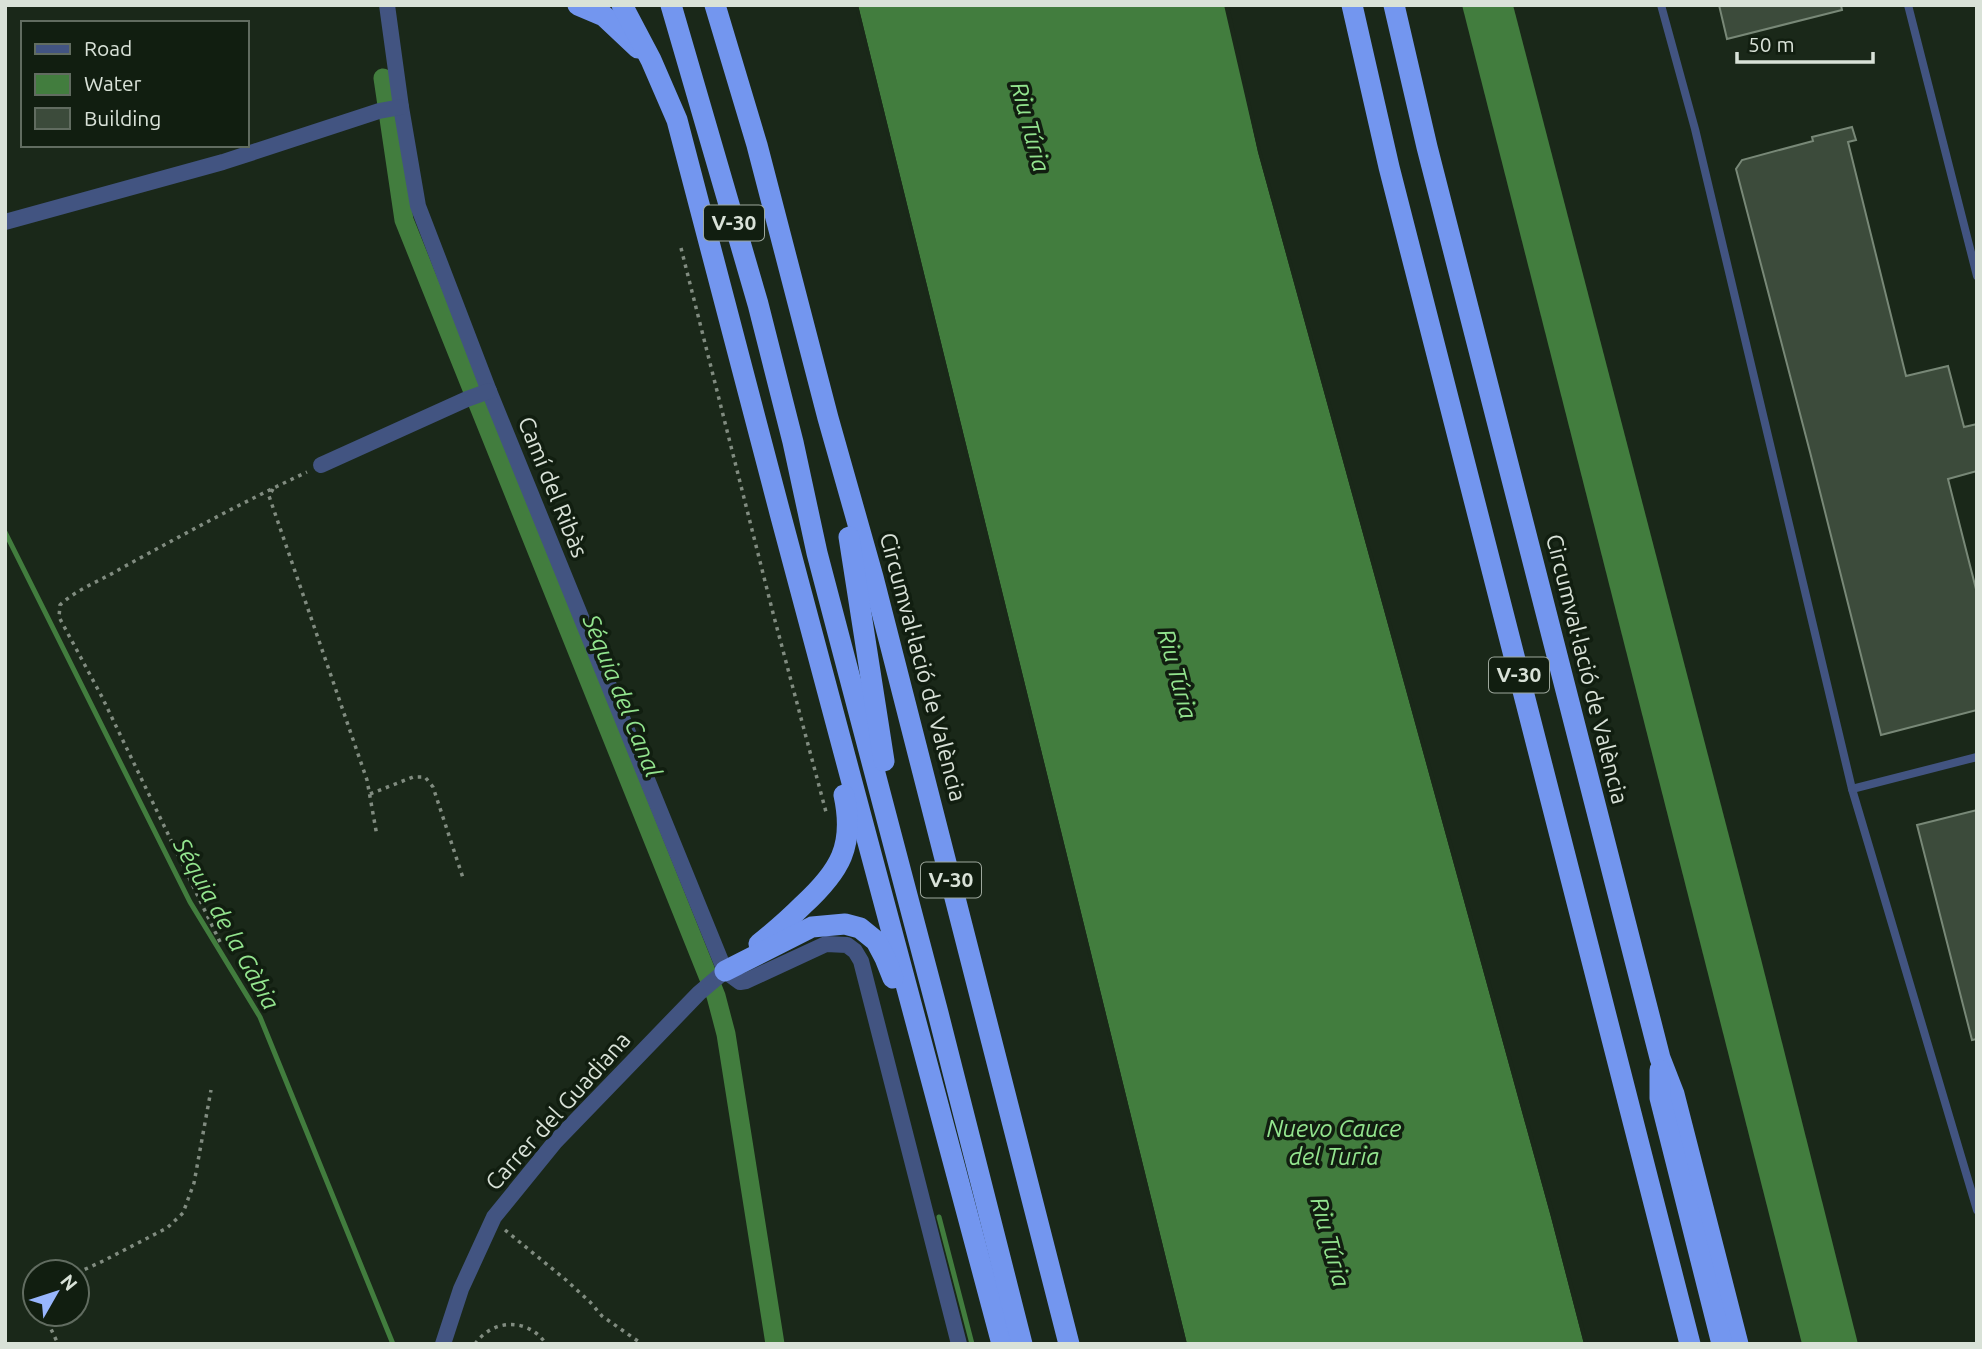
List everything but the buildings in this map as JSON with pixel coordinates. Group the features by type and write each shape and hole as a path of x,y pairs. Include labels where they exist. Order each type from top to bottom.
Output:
{"highway":[{"path":"578,5 604,16 651,60"},
{"path":"622,5 651,60 677,120 1002,1344"},
{"name":"V-30","path":"671,5 758,304 793,442 817,553 1022,1344"},
{"name":"Circumval·lació de València","path":"715,5 757,145 828,418 873,577 1069,1344"},
{"name":"V-30","path":"1352,5 1389,167 1690,1344"},
{"name":"Circumval·lació de València","path":"1394,5 1433,173 1660,1058 1674,1094 1738,1344"},
{"path":"828,418 858,582 889,798 938,1013"},
{"path":"725,971 782,925 827,882 841,861 847,841 848,815 807,615"},
{"path":"725,971 812,927 845,924 860,928 876,940 891,973 989,1298"},
{"path":"1660,1058 1660,1098 1722,1344"}],"street":[{"name":"Camí del Ribàs","path":"387,5 418,206 489,391 725,971"},
{"path":"5,222 223,162 379,111 401,107"},
{"path":"321,465 489,391"},
{"path":"725,971 740,982 826,944 847,945 855,951 861,961 959,1344"},
{"name":"Carrer del Guadiana","path":"443,1344 461,1289 493,1220 555,1142 699,993 725,971"}],"lane":[{"path":"1661,5 1695,129 1852,789 1977,1210"},
{"path":"1908,5 1977,276"},
{"path":"1852,789 1977,758"}],"path":[{"path":"681,248 828,821"},
{"path":"220,942 102,697 59,617 60,605 70,595 229,509 321,465"},
{"path":"274,487 269,496 367,780 377,836"},
{"path":"369,794 413,777 425,777 433,787 464,881"},
{"path":"91,1267 166,1228 183,1213 194,1183 211,1090"},
{"path":"493,1220 559,1273 602,1316 642,1344"},
{"path":"475,1344 491,1328 507,1323 524,1325 541,1336 546,1344"},
{"path":"51,1328 58,1344"}],"water":[{"name":"Nuevo Cauce del Turia","path":"858,5 1226,5 1258,152 1584,1344 1187,1344"},
{"path":"1462,5 1513,5 1761,959 1858,1344 1802,1344"}],"pier":[{"path":"855,5 858,5 1187,1344 1184,1344"},
{"path":"1224,5 1229,5 1261,151 1588,1344 1584,1344 1258,152"}],"waterway":[{"name":"Séquia del Canal","path":"383,78 404,220 716,996 726,1034 775,1344"},
{"name":"Séquia de la Gàbia","path":"5,532 190,902 260,1017 393,1344"},
{"path":"939,1217 972,1344"}],"water label":[{"name":"Riu Túria","path":"1030,127"},
{"name":"Riu Túria","path":"1177,674"},
{"name":"Riu Túria","path":"1330,1242"}]}
